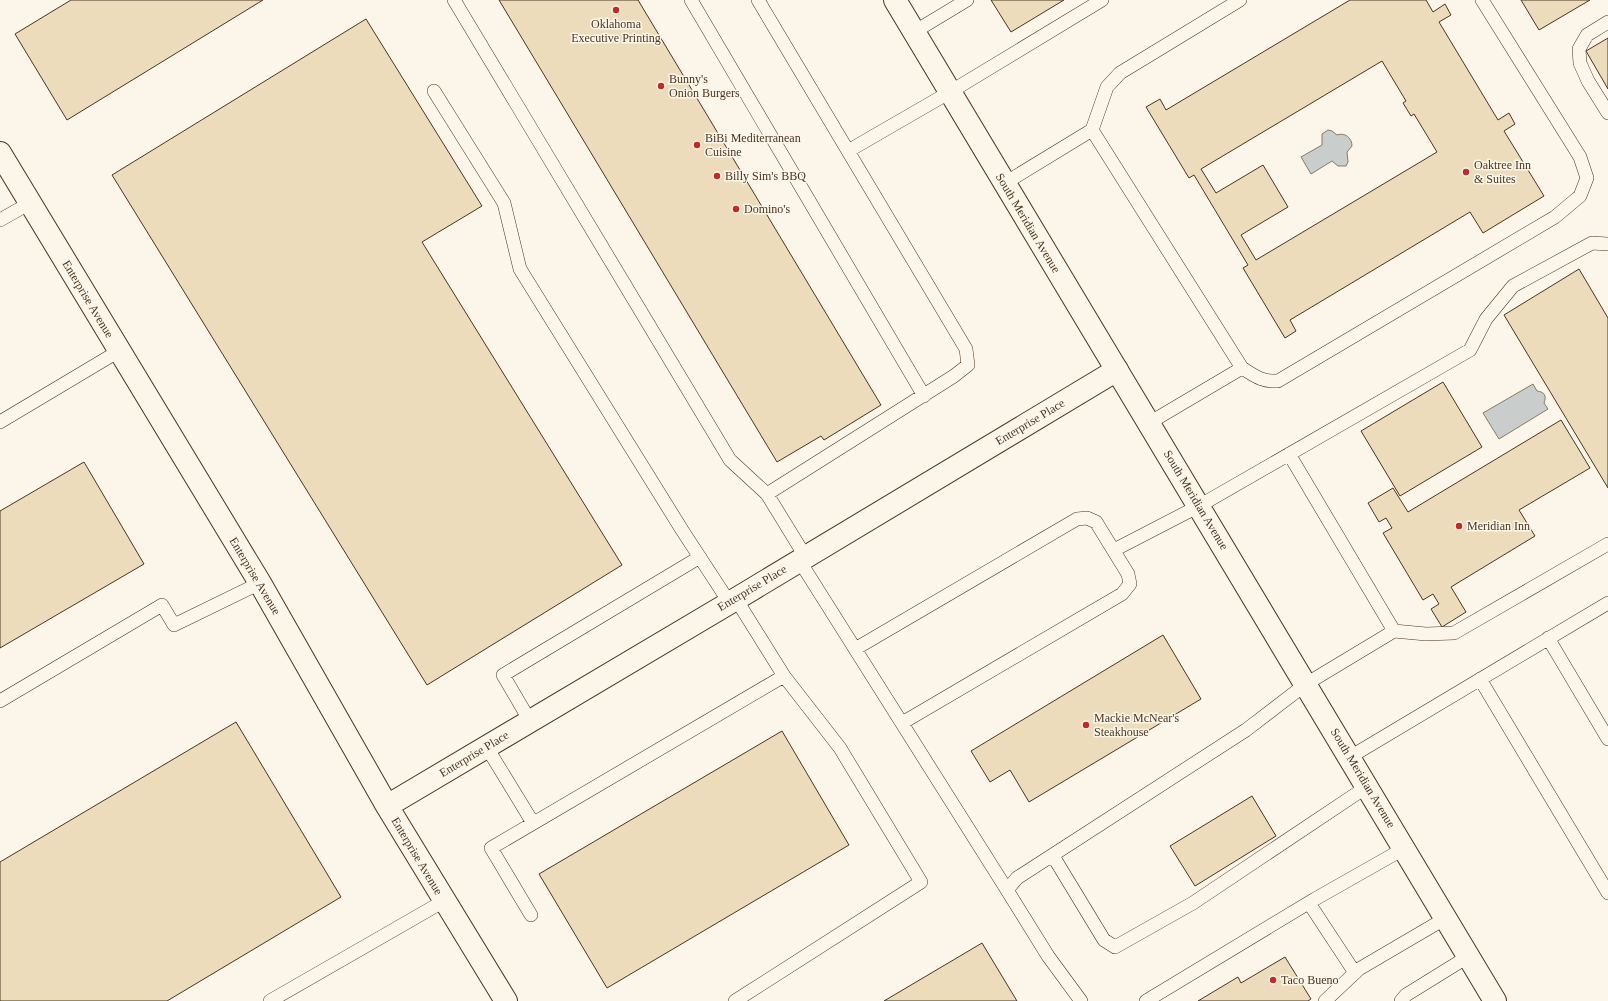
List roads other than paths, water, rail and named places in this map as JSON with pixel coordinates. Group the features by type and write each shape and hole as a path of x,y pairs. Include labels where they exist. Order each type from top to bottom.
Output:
{"street":[{"name":"South Meridian Avenue","path":"895,0 1368,786 1495,1001"},
{"name":"Enterprise Avenue","path":"0,153 260,583 386,806 506,1001"},
{"name":"Enterprise Place","path":"386,806 1117,370"}],"lane":[{"path":"454,0 730,460 767,494 855,649 1048,956 1081,1001"},
{"path":"690,0 924,396"},
{"path":"758,0 966,349 968,365 924,396 767,494"},
{"path":"914,32 967,0"},
{"path":"848,151 950,92 1102,0"},
{"path":"1005,183 1092,130 1107,87 1120,72 1240,0"},
{"path":"1092,130 1242,368 1256,377 1267,381 1278,381 1555,217 1580,196 1587,178 1580,157 1482,0"},
{"path":"1608,22 1587,35 1579,49 1580,63 1588,81 1608,113"},
{"path":"434,91 504,203 520,269 700,557 784,676 840,748 921,882 735,1001"},
{"path":"0,220 30,203"},
{"path":"1114,550 1199,506 1470,350 1486,319 1513,286 1592,243 1608,244"},
{"path":"0,422 119,350"},
{"path":"1149,423 1242,368"},
{"path":"1290,454 1394,631"},
{"path":"855,649 1077,519 1087,518 1096,522 1114,550 1128,574 1130,584 1122,594 902,723"},
{"path":"1007,890 1017,878 1246,730 1306,684 1394,631 1426,634 1454,633 1608,544"},
{"path":"530,721 502,675 700,557"},
{"path":"0,701 162,605 174,625 260,583"},
{"path":"1350,756 1608,603"},
{"path":"1548,638 1608,739"},
{"path":"531,915 491,848 784,676"},
{"path":"1480,679 1608,893"},
{"path":"486,746 533,823"},
{"path":"1053,856 1104,940 1115,947 1193,903 1368,786"},
{"path":"1146,1001 1309,903 1405,848"},
{"path":"270,1001 444,901"},
{"path":"1309,903 1355,973"},
{"path":"1325,1001 1360,969 1446,918"},
{"path":"1401,1001 1406,995 1469,956"}],"place":[{"name":"Oklahoma Executive Printing","path":"616,10"},
{"name":"Bunny's Onion Burgers","path":"661,86"},
{"name":"BiBi Mediterranean Cuisine","path":"697,145"},
{"name":"Oaktree Inn & Suites","path":"1466,172"},
{"name":"Billy Sim's BBQ","path":"717,176"},
{"name":"Domino's","path":"736,209"},
{"name":"Meridian Inn","path":"1459,526"},
{"name":"Mackie McNear's Steakhouse","path":"1086,725"},
{"name":"Taco Bueno","path":"1273,980"}]}
